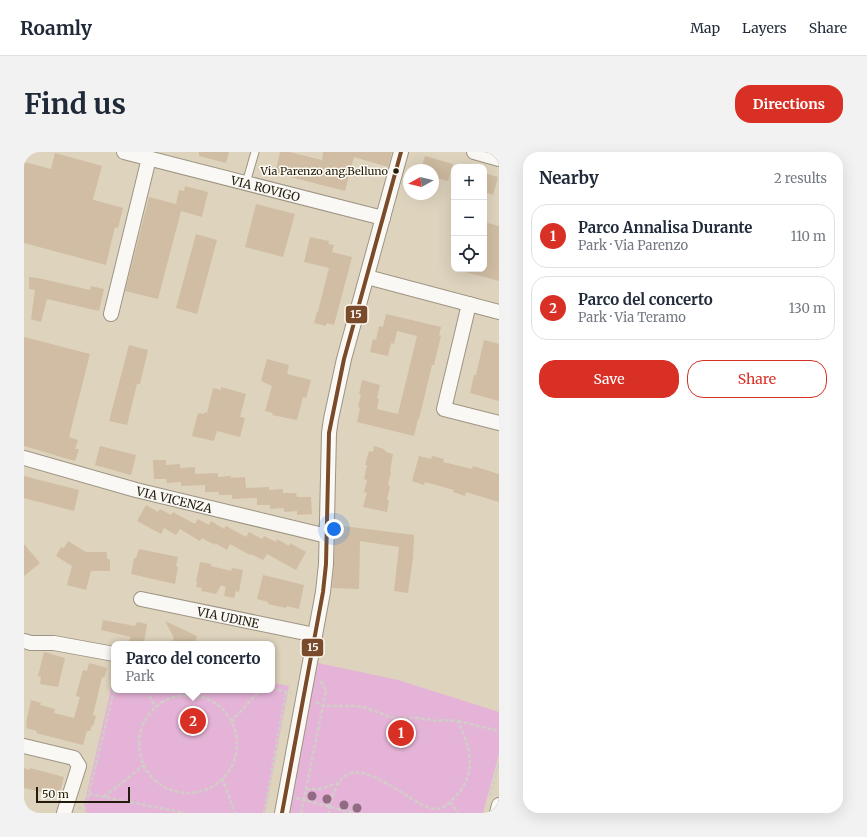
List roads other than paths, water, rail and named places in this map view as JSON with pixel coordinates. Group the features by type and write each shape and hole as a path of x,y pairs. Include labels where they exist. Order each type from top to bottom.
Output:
{"street":[{"name":"VIA ROVIGO","path":"124,152 383,218"},
{"path":"282,813 284,794 323,592 326,564 329,434 331,419 344,359 401,152"},
{"path":"474,152 499,159"},
{"path":"111,314 149,158"},
{"path":"367,277 499,312"},
{"path":"470,304 444,409 499,423"},
{"name":"VIA VICENZA","path":"24,458 136,490 327,536"},
{"name":"VIA UDINE","path":"141,599 315,635"},
{"path":"24,641 31,643 54,644 111,654"},
{"path":"24,746 74,758 79,766 65,810"},
{"path":"494,802 497,813"}],"lane":[{"path":"246,183 255,152"}],"place":[{"name":"Via Parenzo ang.Belluno","path":"396,171"},
{"name":"Parco del concerto","path":"193,721"},
{"name":"Parco Annalisa Durante","path":"401,733"}]}
